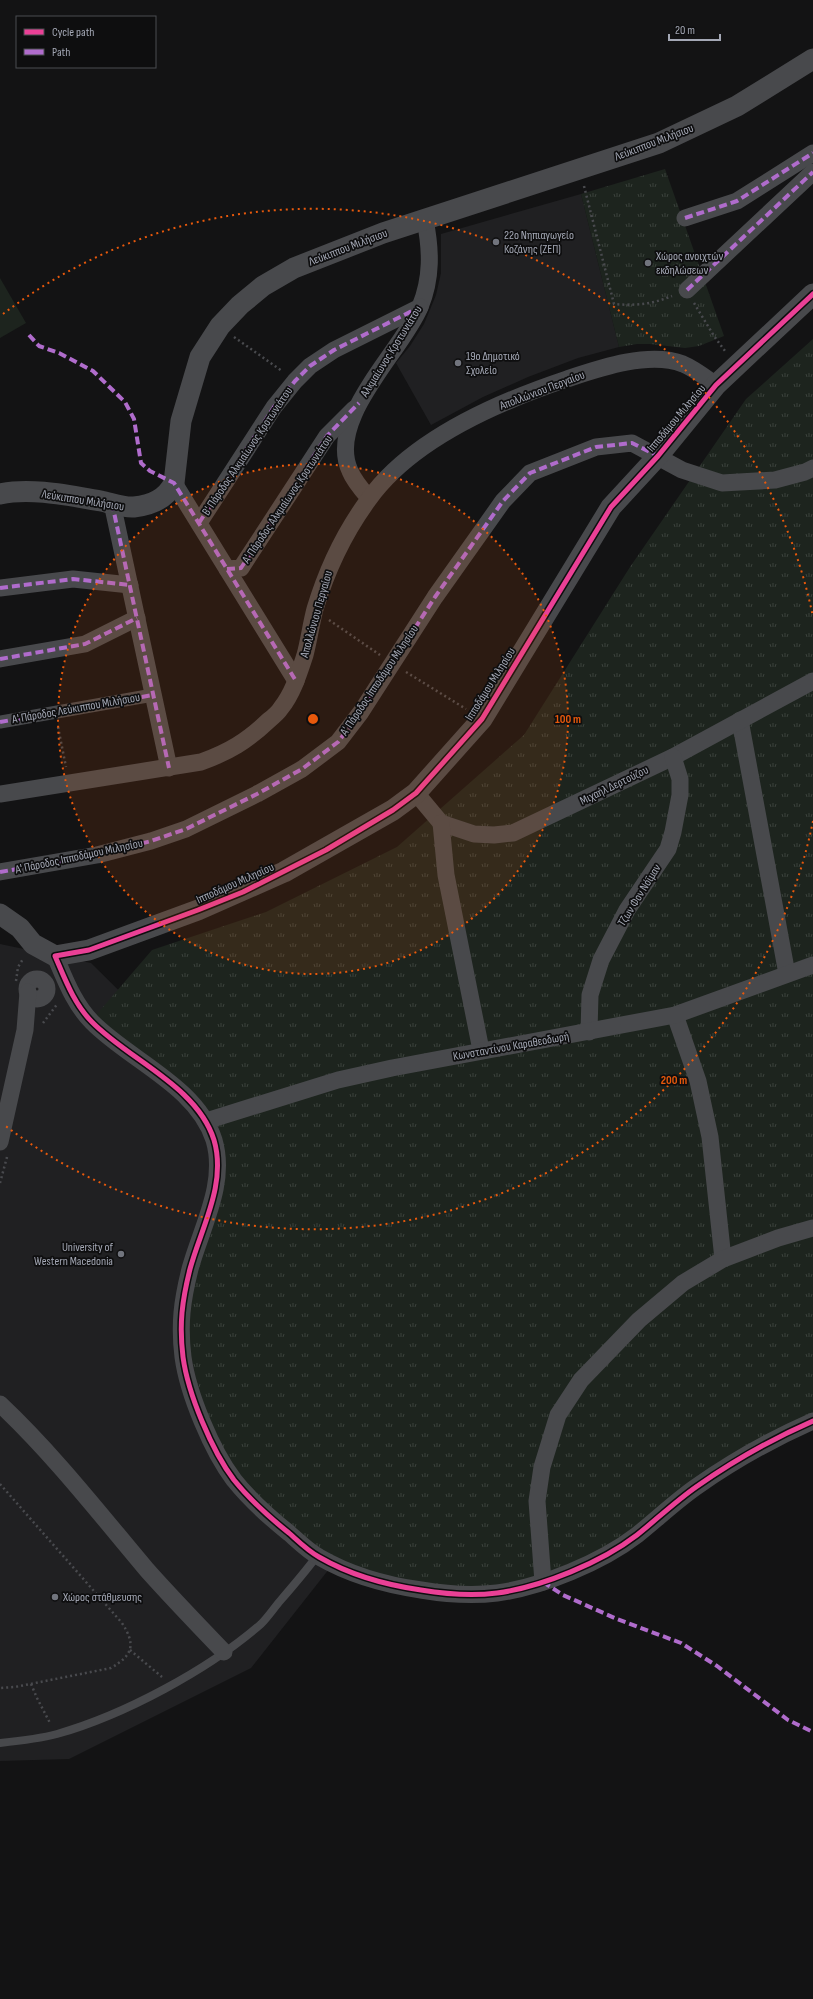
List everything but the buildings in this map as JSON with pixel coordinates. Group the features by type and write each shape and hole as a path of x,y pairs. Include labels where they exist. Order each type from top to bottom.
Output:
{"street":[{"name":"Λεύκιππου Μιλήσιου","path":"0,494 35,493 65,495 132,508 149,505 163,498 170,491 174,483 181,421 200,357 220,326 240,305 263,286 294,268 383,233 659,143 706,122 743,102 813,59"},
{"path":"685,218 737,201 813,153"},
{"path":"687,290 813,172"},
{"name":"Αλκμαίωνος Κροτωνιάτου","path":"369,498 349,471 345,452 347,437 359,403 376,374 412,324 420,307 426,290 430,267 429,241 425,220"},
{"name":"Ιπποδάμου Μιλησίου","path":"55,956 89,950 243,892 326,850 393,810 416,793 482,719 611,508 658,456 716,386 813,294"},
{"name":"Β' Πάροδος Αλκμαίωνος Κροτωνιάτου","path":"199,523 270,413 295,381 310,366 334,350 420,307"},
{"name":"Απολλώνιου Περγαίου","path":"0,794 201,762 227,753 247,740 281,708 296,681 305,654 315,610 330,564 343,539 369,498 396,469 437,438 491,409 528,393 576,376 638,361 653,359 669,360 694,369 716,386"},
{"name":"Α' Πάροδος Αλκμαίωνος Κροτωνιάτου","path":"227,569 242,568 327,436 359,403"},
{"name":"Α' Πάροδος Ιπποδάμου Μιλησίου","path":"0,872 97,855 186,830 257,794 302,768 338,742 352,724 435,597 503,501 530,473 596,447 632,443 682,470 722,483 775,480 805,472 813,468"},
{"path":"174,483 296,681"},
{"path":"112,504 169,768"},
{"path":"0,588 73,579 130,585"},
{"path":"0,659 85,644 137,618"},
{"name":"Μιχαήλ Δερτούζου","path":"441,823 474,834 494,835 513,833 673,757 813,681"},
{"name":"Α' Πάροδος Λεύκιππου Μιλήσιου","path":"0,722 153,695"},
{"path":"740,720 788,974"},
{"name":"Τζων Φον Νόϊμαν","path":"589,1032 590,995 601,960 626,910 668,849 680,795 680,779 673,757"},
{"path":"416,793 441,823 446,876 481,1050"},
{"path":"0,914 20,928 33,944 55,956 71,995 91,1021 120,1047 179,1090 206,1121 214,1142 217,1165 214,1193 207,1220 191,1266 181,1311 183,1358 191,1394 209,1436 232,1478 255,1503 316,1556 360,1576 402,1587 430,1591 497,1593 543,1582 577,1569 610,1553 635,1537 694,1488 741,1458 813,1422"},
{"path":"0,1142 26,1030 37,990 55,956"},
{"name":"Κωνσταντίνου Καραθεοδωρή","path":"206,1121 338,1080 481,1050 589,1032 675,1015 813,965"},
{"path":"675,1015 698,1082 710,1137 723,1259"},
{"path":"543,1582 537,1501 542,1467 558,1415 581,1380 640,1320 683,1283 723,1259 778,1238 813,1228"},
{"path":"0,1404 26,1429 80,1487 148,1570 224,1652"}],"lane":[{"path":"0,1744 56,1734 109,1715 172,1685 224,1652 261,1623 316,1556"}],"path":[{"path":"580,170 614,304 632,306 659,302 687,290 714,336"},
{"path":"220,326 295,381"},
{"path":"56,712 69,783"},
{"path":"0,1484 122,1624 130,1636 130,1650 124,1660 111,1668 31,1684 0,1688"},
{"path":"130,1650 172,1685"},
{"path":"31,1684 36,1698 56,1734"}],"shaded area":[{"path":"581,194 619,347 578,358 528,377 483,397 431,425 396,363 410,346 424,324 436,295 441,273 441,234"},
{"name":"University of Western Macedonia","path":"0,944 91,963 268,1138 359,1531 251,1668 69,1759 0,1761"}],"green space":[{"path":"665,169 724,336 699,346 685,348 650,344 637,344 619,347 581,194"},
{"path":"0,278 26,323 0,338"},
{"path":"813,339 813,1421 795,1429 635,1537 497,1593 360,1576 280,1526 209,1436 181,1311 214,1193 206,1121 91,1021 152,950 266,912 397,847 524,735 630,567 746,399"}],"marked path":[{"path":"685,218 737,201 813,153"},
{"path":"687,290 813,172"},
{"path":"199,523 274,407 295,381 310,366 334,350 420,307"},
{"path":"29,335 39,346 59,353 93,371 125,402 134,419 141,463 150,471 174,483 296,681"},
{"path":"227,569 241,568 327,436 359,403"},
{"path":"0,872 97,855 151,841 186,829 257,794 302,769 338,742 361,712 435,597 503,501 530,473 596,447 632,443 658,456"},
{"path":"112,503 169,768"},
{"path":"0,588 73,579 130,585"},
{"path":"0,659 85,644 137,618"},
{"path":"0,722 153,695"},
{"path":"543,1582 563,1595 617,1619 681,1643 717,1666 788,1720 813,1732"}],"cycle path":[{"path":"813,294 716,385 658,456 611,507 482,719 416,793 393,810 326,850 243,892 89,950 55,956 70,991 92,1022 107,1036 178,1089 193,1104 205,1121 214,1140 217,1156 215,1189 211,1206 190,1269 183,1302 181,1334 186,1372 202,1422 217,1454 234,1480 260,1508 315,1555 356,1574 408,1588 459,1594 488,1594 533,1585 571,1572 607,1555 637,1535 689,1492 710,1477 738,1459 813,1421"}],"place":[{"name":"22ο Νηπιαγωγείο Κοζάνης (ΖΕΠ)","path":"496,242"},
{"name":"Χώρος ανοιχτών εκδηλώσεων","path":"648,263"},
{"name":"19ο Δημοτικό Σχολείο","path":"458,363"},
{"name":"University of Western Macedonia","path":"121,1254"},
{"name":"Χώρος στάθμευσης","path":"55,1597"}]}
